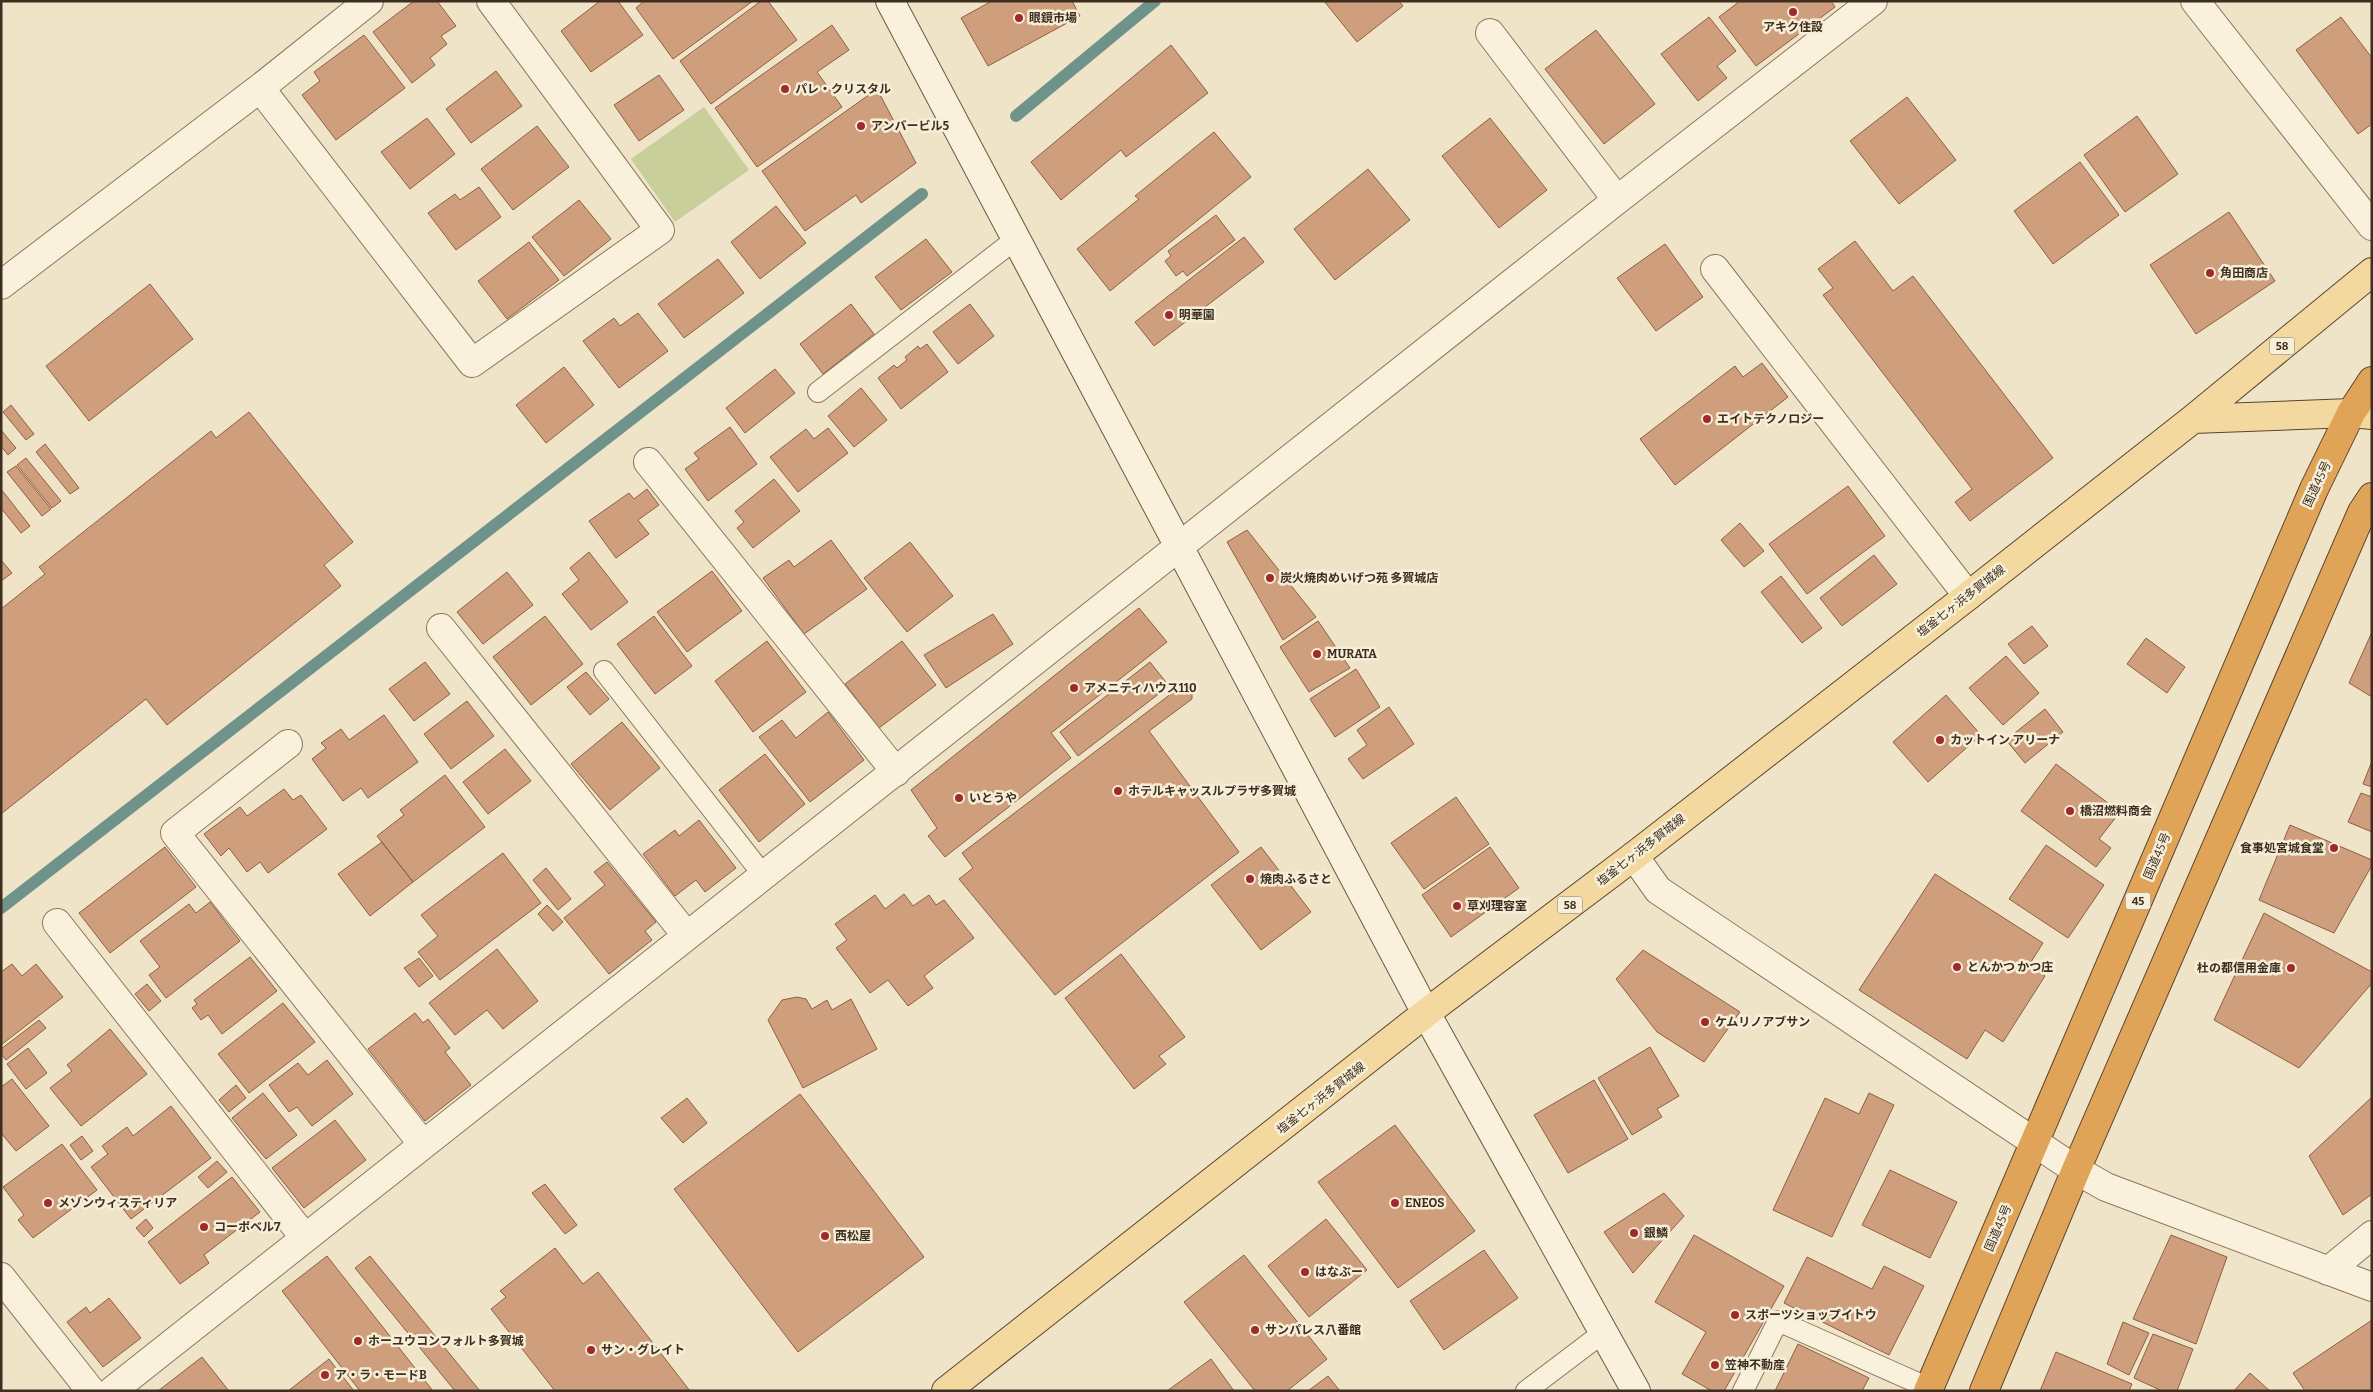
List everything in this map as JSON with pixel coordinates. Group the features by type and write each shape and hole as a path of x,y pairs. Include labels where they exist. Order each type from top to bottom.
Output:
{"highway":[{"name":"国道45号","path":"1928,1390 2036,1142 2314,488 2361,414 2372,381"},
{"path":"1984,1391 2076,1170 2362,512 2372,497"}],"main road":[{"name":"塩釜七ヶ浜多賀城線","path":"946,1391 1426,1013 1634,856 1968,596 2193,419 2372,272"},
{"path":"2193,419 2361,414"}],"street":[{"path":"1,285 260,88 369,1"},
{"path":"260,88 472,363 660,230 491,1"},
{"path":"890,1 1426,1013 1636,1391"},
{"path":"2195,1 2372,226"},
{"path":"112,1391 422,1143 1180,548 1861,5"},
{"path":"1490,33 1617,200"},
{"path":"1715,269 1968,596"},
{"path":"648,462 896,772"},
{"path":"441,628 687,936"},
{"path":"288,744 175,833 422,1143"},
{"path":"1634,856 1658,890 2076,1170 2106,1187 2372,1287"},
{"path":"56,923 305,1238"},
{"path":"2328,1271 2372,1235"},
{"path":"1,1277 91,1391"}],"lane":[{"path":"818,392 1016,239"},
{"path":"604,671 764,876"},
{"path":"1743,1391 1778,1321 1928,1390"},
{"path":"1526,1391 1604,1332"}],"green space":[{"path":"704,107 749,170 675,222 631,159"}],"building":[{"path":"414,1 437,1 456,26 441,36 447,44 430,58 435,65 412,83 373,32"},
{"path":"600,1 618,1 643,35 591,72 561,31"},
{"path":"644,1 753,1 673,59 636,8"},
{"path":"761,1 768,1 797,40 711,104 680,61"},
{"path":"992,1 1072,1 1080,16 988,66 961,18"},
{"path":"1324,1 1399,1 1403,6 1357,42"},
{"path":"1740,1 1831,1 1835,7 1756,66 1719,17"},
{"path":"1709,17 1736,51 1717,66 1727,78 1698,101 1661,54"},
{"path":"2341,17 2372,58 2372,124 2358,134 2296,50"},
{"name":"パレ・クリスタル","path":"832,25 849,50 817,72 842,107 757,167 715,108"},
{"path":"1596,30 1655,104 1604,144 1545,69"},
{"path":"364,35 405,88 336,140 302,95 320,81 314,72"},
{"path":"1171,45 1208,93 1126,157 1121,150 1061,200 1031,162"},
{"path":"496,71 522,106 471,143 446,109"},
{"path":"659,75 684,110 639,141 614,105"},
{"name":"アンバービル5","path":"877,89 916,163 861,203 856,195 805,231 762,171"},
{"path":"1907,97 1956,160 1899,204 1850,141"},
{"path":"2137,116 2178,174 2125,212 2084,155"},
{"path":"427,118 455,154 410,189 381,152"},
{"path":"1490,118 1547,190 1499,228 1442,156"},
{"path":"537,126 569,167 513,210 481,169"},
{"path":"1214,132 1251,177 1110,291 1077,249 1139,199 1135,196"},
{"path":"2080,162 2119,215 2053,264 2014,211"},
{"path":"1368,169 1410,220 1335,280 1294,229"},
{"path":"479,187 501,217 456,250 428,213 455,194 460,200"},
{"path":"579,200 611,239 564,276 532,237"},
{"path":"776,206 806,243 760,279 731,242"},
{"path":"2229,212 2275,281 2196,334 2150,265"},
{"path":"1216,215 1235,240 1187,276 1183,271 1176,276 1165,261 1171,256 1168,251"},
{"path":"1244,237 1264,262 1154,346 1135,322"},
{"path":"926,239 952,272 901,310 875,277"},
{"path":"1855,241 1893,291 1913,276 2053,458 1970,521 1955,502 1972,489 1823,295 1833,288 1818,269"},
{"path":"529,242 559,280 507,319 478,281"},
{"path":"1665,244 1703,297 1656,331 1617,278"},
{"path":"718,259 744,293 684,338 658,304"},
{"path":"150,284 193,339 89,421 46,366"},
{"path":"851,304 874,334 823,374 800,344"},
{"path":"970,304 994,336 958,364 933,332"},
{"path":"638,313 668,351 619,388 583,341 614,318 620,326"},
{"path":"927,344 948,372 901,409 878,378 894,365 897,368 907,360 905,357 918,346 920,349"},
{"path":"1762,363 1788,397 1675,485 1640,439 1735,366 1743,377"},
{"path":"564,367 594,405 546,443 516,405"},
{"path":"775,369 795,393 745,433 726,408"},
{"path":"861,388 887,420 854,447 828,416"},
{"path":"11,405 34,434 26,440 3,412"},
{"path":"249,412 353,542 324,565 341,586 167,725 146,699 1,814 1,609 45,574 39,567 211,431 216,438"},
{"path":"730,427 757,464 708,501 685,469 699,459 694,453"},
{"path":"828,428 848,453 798,492 770,457 806,429 814,439"},
{"path":"1,430 16,448 8,455 1,446"},
{"path":"45,444 79,488 70,494 36,452"},
{"path":"26,458 61,501 52,508 17,465"},
{"path":"16,466 51,509 42,516 7,472"},
{"path":"774,479 800,511 753,548 737,528 744,522 735,511"},
{"path":"1848,486 1885,536 1807,594 1769,544"},
{"path":"1,489 30,526 21,533 1,508"},
{"path":"647,489 659,505 638,520 649,534 616,558 589,521 629,493 634,499"},
{"path":"1740,523 1764,551 1744,567 1721,540"},
{"path":"1247,530 1316,617 1283,640 1227,542"},
{"path":"831,540 867,589 804,634 763,578 789,560 794,567"},
{"path":"910,542 953,596 907,632 864,578"},
{"path":"589,552 628,602 591,630 562,594 579,580 570,568"},
{"path":"1874,555 1897,584 1842,626 1820,598"},
{"path":"1,560 12,573 1,581"},
{"path":"712,571 742,611 687,652 657,612"},
{"path":"507,572 533,605 483,644 457,612"},
{"path":"1781,576 1822,628 1802,643 1761,592"},
{"name":"アメニティハウス110","path":"1139,608 1167,642 1051,733 1071,758 945,857 928,836 937,828 911,790"},
{"path":"993,614 1013,644 946,688 924,655"},
{"path":"545,616 583,664 531,705 493,657"},
{"path":"654,616 692,666 655,694 617,644"},
{"path":"1318,621 1350,668 1309,692 1280,647"},
{"path":"2032,626 2048,646 2024,664 2008,644"},
{"path":"2372,632 2372,697 2349,683"},
{"path":"2146,638 2185,667 2167,693 2127,664"},
{"path":"767,641 806,692 753,732 715,681"},
{"path":"902,641 936,685 879,728 845,684"},
{"path":"2006,656 2039,693 2003,725 1969,688"},
{"path":"425,662 450,694 414,721 389,689"},
{"path":"1150,662 1169,686 1078,756 1060,732"},
{"path":"1356,669 1380,707 1335,737 1310,699"},
{"path":"586,672 609,699 590,715 567,687"},
{"name":"ホテルキャッスルプラザ多賀城","path":"1180,687 1189,687 1192,691 1192,699 1149,731 1239,852 1055,995 959,879 973,868 962,853"},
{"path":"1946,695 1981,735 1928,782 1893,742"},
{"path":"467,701 494,736 451,769 424,734"},
{"path":"1389,707 1414,744 1363,779 1348,759 1367,745 1357,730"},
{"path":"2045,709 2063,732 2025,763 2006,740"},
{"path":"828,712 864,760 810,802 759,737 782,720 796,738"},
{"path":"384,715 418,762 368,798 361,788 343,801 312,759 326,748 321,743 341,729 349,740"},
{"path":"622,722 660,768 610,810 571,764"},
{"path":"505,749 531,781 488,814 463,782"},
{"path":"765,754 805,804 759,842 719,790"},
{"path":"2372,761 2372,787 2363,784"},
{"path":"2056,764 2120,812 2099,839 2111,848 2096,867 2021,811"},
{"path":"445,775 485,827 413,882 377,836 404,815 400,810"},
{"path":"284,789 293,800 301,795 327,829 268,873 260,862 247,872 229,848 221,856 204,834 240,807 247,816"},
{"path":"2361,793 2372,797 2372,832 2348,822"},
{"path":"1456,797 1489,844 1424,889 1391,843"},
{"path":"699,820 736,868 705,892 696,880 675,896 643,854 675,830 679,836"},
{"path":"2290,825 2372,860 2372,865 2334,933 2259,900"},
{"path":"382,842 413,882 370,916 338,874"},
{"path":"2046,845 2104,885 2068,938 2009,899"},
{"path":"165,847 196,887 110,953 79,913"},
{"path":"1261,847 1311,912 1261,950 1211,885"},
{"path":"1490,847 1519,888 1451,937 1422,895"},
{"path":"503,853 541,903 440,980 418,952 438,936 421,915"},
{"path":"607,862 656,922 645,931 652,940 609,974 564,918 605,885 594,872"},
{"path":"546,868 571,899 558,910 533,880"},
{"path":"1935,874 2043,943 2029,965 2045,976 2003,1042 1985,1030 1967,1059 1859,990"},
{"path":"904,894 913,906 929,895 936,905 944,900 974,938 924,976 933,988 908,1006 888,980 870,993 836,948 847,940 835,924 875,895 885,909"},
{"path":"210,902 240,941 166,998 149,975 160,967 140,941 189,904 196,913"},
{"path":"547,905 563,922 553,931 538,914"},
{"path":"2264,913 2372,972 2372,983 2299,1068 2214,1020"},
{"path":"497,949 538,1001 503,1029 487,1010 455,1035 429,1003"},
{"path":"1643,950 1740,1012 1704,1062 1657,1032 1616,979"},
{"path":"1121,954 1185,1037 1159,1056 1166,1064 1134,1089 1065,998"},
{"path":"250,957 277,991 222,1034 208,1015 201,1020 192,1008 197,1004 194,1000"},
{"path":"419,958 433,976 419,987 404,968"},
{"path":"12,964 22,976 36,964 63,997 1,1045 1,972"},
{"path":"147,984 161,1001 149,1011 135,994"},
{"path":"797,997 806,999 812,1009 827,1000 832,1010 851,999 877,1049 803,1088 768,1020 782,1000"},
{"path":"283,1003 315,1042 249,1093 218,1054"},
{"path":"415,1013 423,1023 428,1019 450,1048 445,1052 471,1085 425,1121 368,1049"},
{"path":"39,1020 46,1028 6,1060 1,1054 1,1049"},
{"path":"110,1029 147,1074 81,1126 50,1088 72,1071 67,1065"},
{"path":"1650,1047 1679,1096 1657,1109 1662,1117 1632,1135 1598,1078"},
{"path":"28,1048 47,1073 26,1089 7,1064"},
{"path":"327,1060 353,1094 312,1126 297,1107 289,1112 269,1085 298,1063 308,1075"},
{"path":"12,1079 49,1126 16,1151 1,1133 1,1087"},
{"path":"1594,1080 1628,1139 1568,1173 1534,1115"},
{"path":"236,1085 246,1098 229,1112 219,1100"},
{"path":"263,1093 297,1135 266,1159 232,1118"},
{"path":"1869,1093 1894,1105 1832,1237 1773,1210 1825,1098 1859,1114"},
{"path":"800,1094 924,1257 798,1352 674,1189"},
{"path":"2372,1097 2372,1194 2343,1215 2309,1156"},
{"path":"687,1098 707,1123 683,1143 661,1118"},
{"path":"171,1106 211,1158 131,1219 91,1167 108,1154 102,1146 127,1127 133,1136"},
{"path":"335,1120 366,1160 304,1208 272,1168"},
{"path":"1395,1125 1475,1231 1398,1288 1318,1182"},
{"path":"82,1136 93,1151 81,1160 70,1145"},
{"name":"メゾンウィスティリア","path":"62,1144 97,1190 33,1238 18,1220 24,1215 3,1187"},
{"path":"217,1161 227,1172 208,1188 198,1177"},
{"path":"1890,1170 1957,1202 1930,1258 1862,1225"},
{"name":"コーポベル7","path":"232,1177 260,1212 204,1255 209,1263 180,1284 148,1242"},
{"path":"545,1184 577,1225 565,1234 532,1193"},
{"path":"1664,1193 1684,1216 1633,1273 1604,1232"},
{"path":"146,1219 153,1228 144,1237 136,1228"},
{"path":"1326,1219 1367,1270 1309,1317 1268,1266"},
{"path":"1694,1235 1784,1286 1724,1391 1712,1391 1682,1374 1706,1332 1655,1302"},
{"path":"2171,1235 2227,1257 2196,1344 2133,1319"},
{"name":"サン・グレイト","path":"555,1248 583,1284 598,1272 690,1391 555,1391 491,1309 506,1297 500,1291"},
{"path":"1484,1250 1518,1298 1444,1350 1410,1301"},
{"name":"サンパレス八番館","path":"1244,1255 1327,1359 1287,1391 1255,1391 1184,1302"},
{"name":"ホーユウコンフォルト多賀城","path":"327,1256 433,1391 360,1391 282,1291"},
{"path":"370,1256 480,1391 455,1391 355,1268"},
{"path":"1807,1257 1872,1289 1884,1266 1924,1286 1889,1355 1784,1303"},
{"path":"109,1298 141,1338 103,1367 67,1322 86,1307 90,1313"},
{"path":"2372,1320 2372,1391 2305,1391 2293,1373"},
{"path":"2123,1322 2149,1333 2129,1375 2107,1364"},
{"path":"2153,1334 2193,1349 2177,1391 2162,1391 2134,1378"},
{"path":"1798,1344 1869,1378 1862,1391 1775,1391"},
{"path":"2056,1352 2132,1384 2129,1391 2040,1391"},
{"path":"202,1357 229,1391 158,1391"},
{"name":"ア・ラ・モードB","path":"329,1359 354,1391 288,1391"},
{"path":"1211,1359 1234,1391 1167,1391"},
{"path":"2250,1373 2270,1391 2234,1391"},
{"path":"1328,1376 1340,1391 1308,1391"}],"waterway":[{"path":"1016,116 1155,1"},
{"path":"1,908 922,194"}],"place":[{"name":"アキク住設","path":"1793,12"},
{"name":"眼鏡市場","path":"1019,18"},
{"name":"パレ・クリスタル","path":"785,89"},
{"name":"アンバービル5","path":"861,126"},
{"name":"角田商店","path":"2210,273"},
{"name":"明華園","path":"1169,315"},
{"name":"エイトテクノロジー","path":"1707,419"},
{"name":"炭火焼肉めいげつ苑 多賀城店","path":"1270,578"},
{"name":"MURATA","path":"1317,654"},
{"name":"アメニティハウス110","path":"1074,688"},
{"name":"カットイン アリーナ","path":"1940,740"},
{"name":"ホテルキャッスルプラザ多賀城","path":"1118,791"},
{"name":"いとうや","path":"959,798"},
{"name":"橋沼燃料商会","path":"2070,811"},
{"name":"食事処宮城食堂","path":"2334,848"},
{"name":"焼肉ふるさと","path":"1250,879"},
{"name":"草刈理容室","path":"1457,906"},
{"name":"とんかつ かつ庄","path":"1957,967"},
{"name":"杜の都信用金庫","path":"2291,968"},
{"name":"ケムリノアブサン","path":"1705,1022"},
{"name":"メゾンウィスティリア","path":"48,1203"},
{"name":"ENEOS","path":"1395,1203"},
{"name":"コーポベル7","path":"204,1227"},
{"name":"銀鱗","path":"1634,1233"},
{"name":"西松屋","path":"825,1236"},
{"name":"はなぶー","path":"1305,1272"},
{"name":"スポーツショップイトウ","path":"1735,1315"},
{"name":"サンパレス八番館","path":"1255,1330"},
{"name":"ホーユウコンフォルト多賀城","path":"358,1341"},
{"name":"サン・グレイト","path":"591,1350"},
{"name":"笠神不動産","path":"1715,1365"},
{"name":"ア・ラ・モードB","path":"325,1375"}]}
